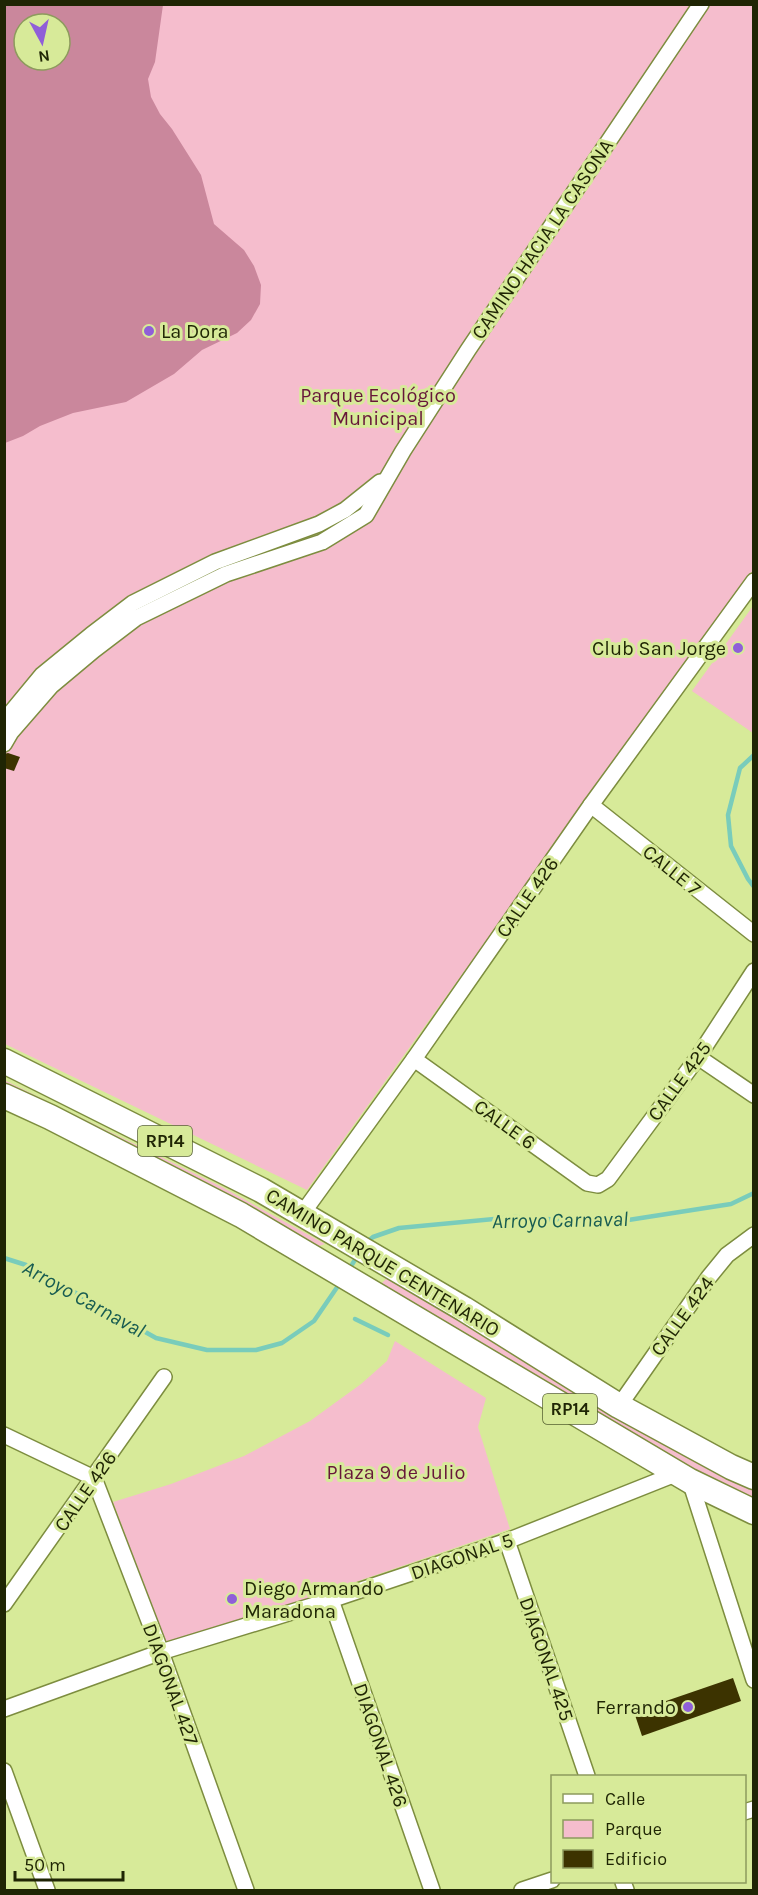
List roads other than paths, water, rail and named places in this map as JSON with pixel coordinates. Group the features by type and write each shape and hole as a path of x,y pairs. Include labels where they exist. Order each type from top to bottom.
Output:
{"main road":[{"name":"CAMINO PARQUE CENTENARIO","path":"4,1060 261,1190 464,1309 619,1406 753,1477"},
{"name":"CAMINO PARQUE CENTENARIO","path":"4,1096 51,1117 241,1215 684,1477 753,1512"}],"street":[{"name":"CAMINO HACIA LA CASONA","path":"4,721 42,675 95,640 217,578 322,542 366,515 387,476 492,314 701,4"},
{"name":"CAMINO HACIA LA CASONA","path":"4,744 11,732 51,686 133,603 207,566 319,524 345,510 387,476"},
{"path":"207,566 217,578"},
{"name":"CALLE 426","path":"302,1214 414,1059 591,805 753,581"},
{"name":"CALLE 7","path":"591,805 753,934"},
{"name":"CALLE 425","path":"598,1185 608,1179 698,1057 753,971"},
{"path":"698,1057 753,1095"},
{"name":"CALLE 6","path":"414,1059 587,1183 598,1185"},
{"name":"CALLE 424","path":"619,1406 709,1277 727,1255 753,1235"},
{"name":"CALLE 426","path":"4,1604 164,1377"},
{"path":"4,1435 94,1478"},
{"path":"684,1477 753,1680"},
{"name":"DIAGONAL 5","path":"4,1709 161,1653 507,1541 684,1477"},
{"name":"DIAGONAL 427","path":"94,1478 161,1653 246,1890"},
{"name":"DIAGONAL 425","path":"507,1541 586,1775"},
{"name":"DIAGONAL 426","path":"330,1600 432,1890"},
{"path":"4,1771 47,1890"},
{"path":"522,1890 551,1880"}],"waterway":[{"name":"Arroyo Carnaval","path":"754,755 740,768 728,815 731,846 754,887"},
{"name":"Arroyo Carnaval","path":"366,1243 373,1237 399,1228 515,1217 609,1223 731,1204 754,1193"},
{"name":"Arroyo Carnaval","path":"348,1271 358,1255"},
{"name":"Arroyo Carnaval","path":"4,1258 26,1265 156,1338 207,1350 256,1350 282,1343 314,1321 340,1283"},
{"path":"355,1319 388,1335"}],"place":[{"name":"La Dora","path":"149,331"},
{"name":"Club San Jorge","path":"738,648"},
{"name":"Diego Armando Maradona","path":"232,1599"},
{"name":"Ferrando","path":"688,1707"}],"park label":[{"name":"Parque Ecológico Municipal","path":"378,406"},
{"name":"Plaza 9 de Julio","path":"396,1472"}]}
